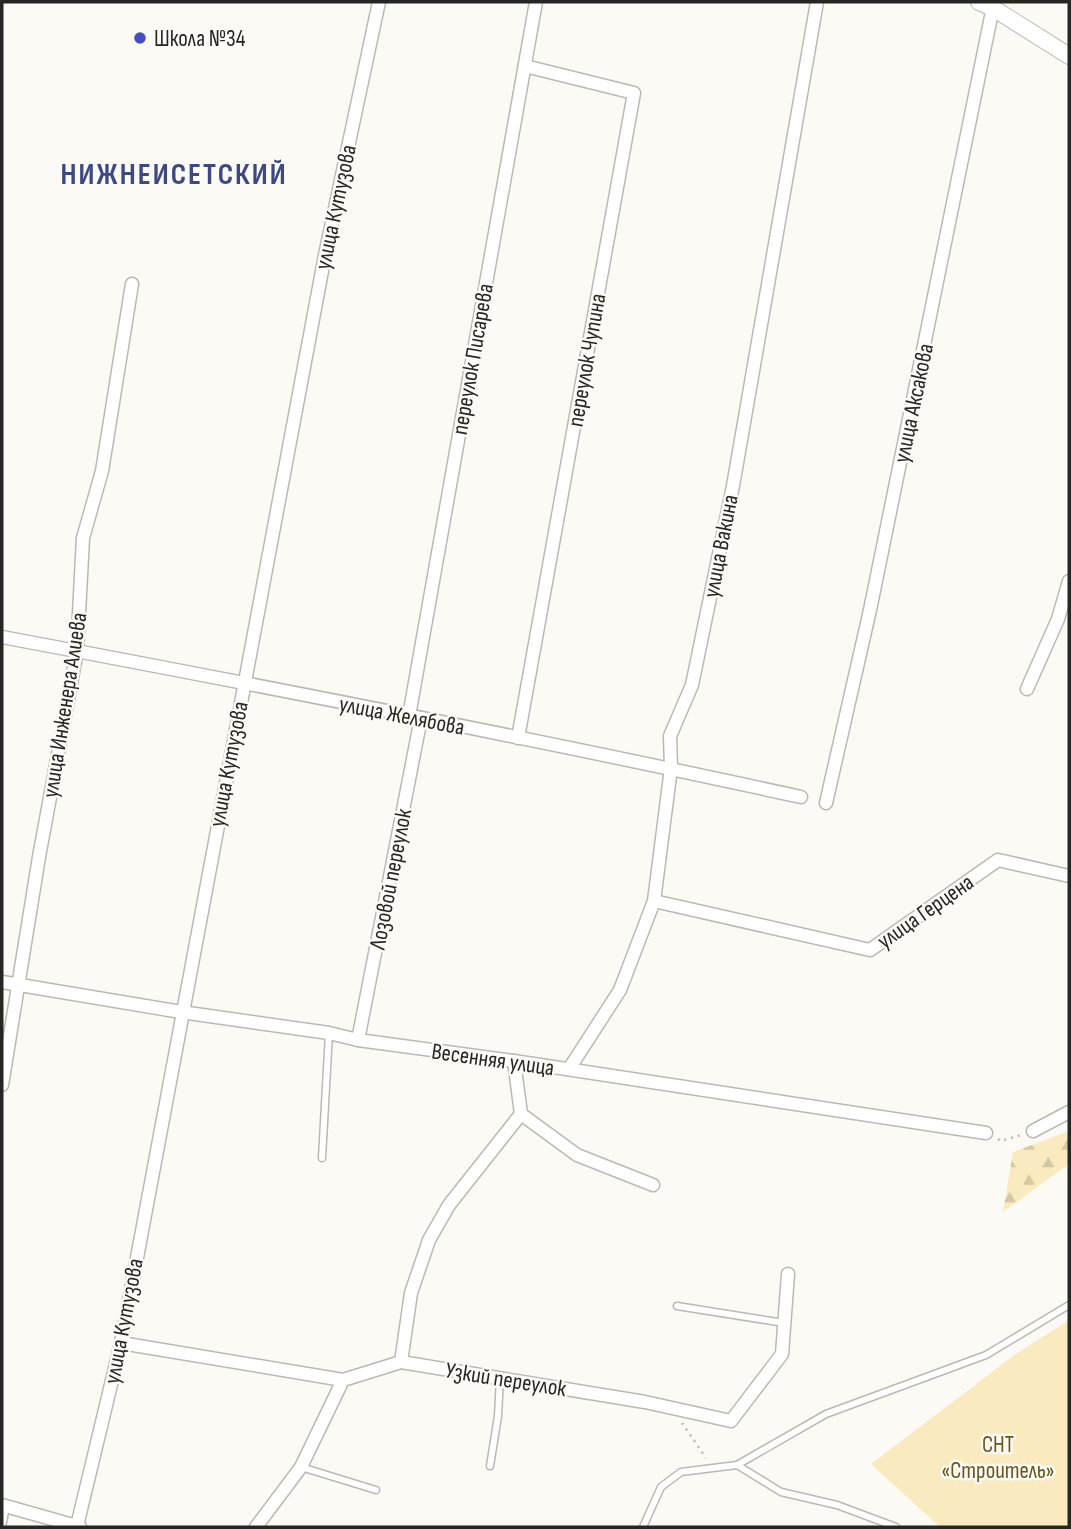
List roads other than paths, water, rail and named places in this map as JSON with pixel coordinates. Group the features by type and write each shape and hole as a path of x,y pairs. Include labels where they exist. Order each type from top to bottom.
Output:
{"street":[{"name":"улица Кутузова","path":"78,1527 121,1343 325,254 379,2"},
{"name":"переулок Писарева","path":"415,717 536,2"},
{"name":"улица Вакина","path":"569,1069 620,990 654,901 671,768 670,736 692,685 733,485 817,2"},
{"path":"989,4 1069,56"},
{"name":"улица Аксакова","path":"826,803 870,610 989,4"},
{"name":"переулок Чупина","path":"519,738 634,93 524,66"},
{"name":"улица Инженера Алиева","path":"2,1085 39,857 77,651 83,538 102,471 132,284"},
{"path":"1027,689 1058,619 1069,580"},
{"name":"улица Желябова","path":"2,637 671,768 802,797"},
{"name":"Лозовой переулок","path":"358,1040 415,717"},
{"name":"улица Герцена","path":"654,901 870,950 998,860 1069,876"},
{"name":"Весенняя улица","path":"2,982 181,1012 330,1033 358,1040 569,1069 986,1133"},
{"path":"401,1362 411,1293 429,1240 449,1205 521,1114 514,1061"},
{"path":"1033,1131 1069,1112"},
{"path":"521,1114 578,1155 653,1185"},
{"name":"Узкий переулок","path":"121,1343 343,1380 401,1362 632,1400 732,1421 782,1354 788,1274"},
{"path":"256,1527 301,1467 343,1380"},
{"path":"4,1506 78,1527"}],"lane":[{"path":"323,1158 330,1033"},
{"path":"643,1527 661,1487 681,1472 737,1465 826,1414 986,1355 1069,1305"},
{"path":"677,1306 785,1323"},
{"path":"490,1466 498,1416 500,1378"},
{"path":"737,1465 781,1492 837,1505 897,1527"},
{"path":"301,1467 376,1490"},
{"path":"2,1527 4,1506"}],"place":[{"name":"Школа №34","path":"140,38"}],"district":[{"name":"НИЖНЕИСЕТСКИЙ","path":"174,174"}],"park label":[{"name":"СНТ «Строитель»","path":"998,1457"}]}
